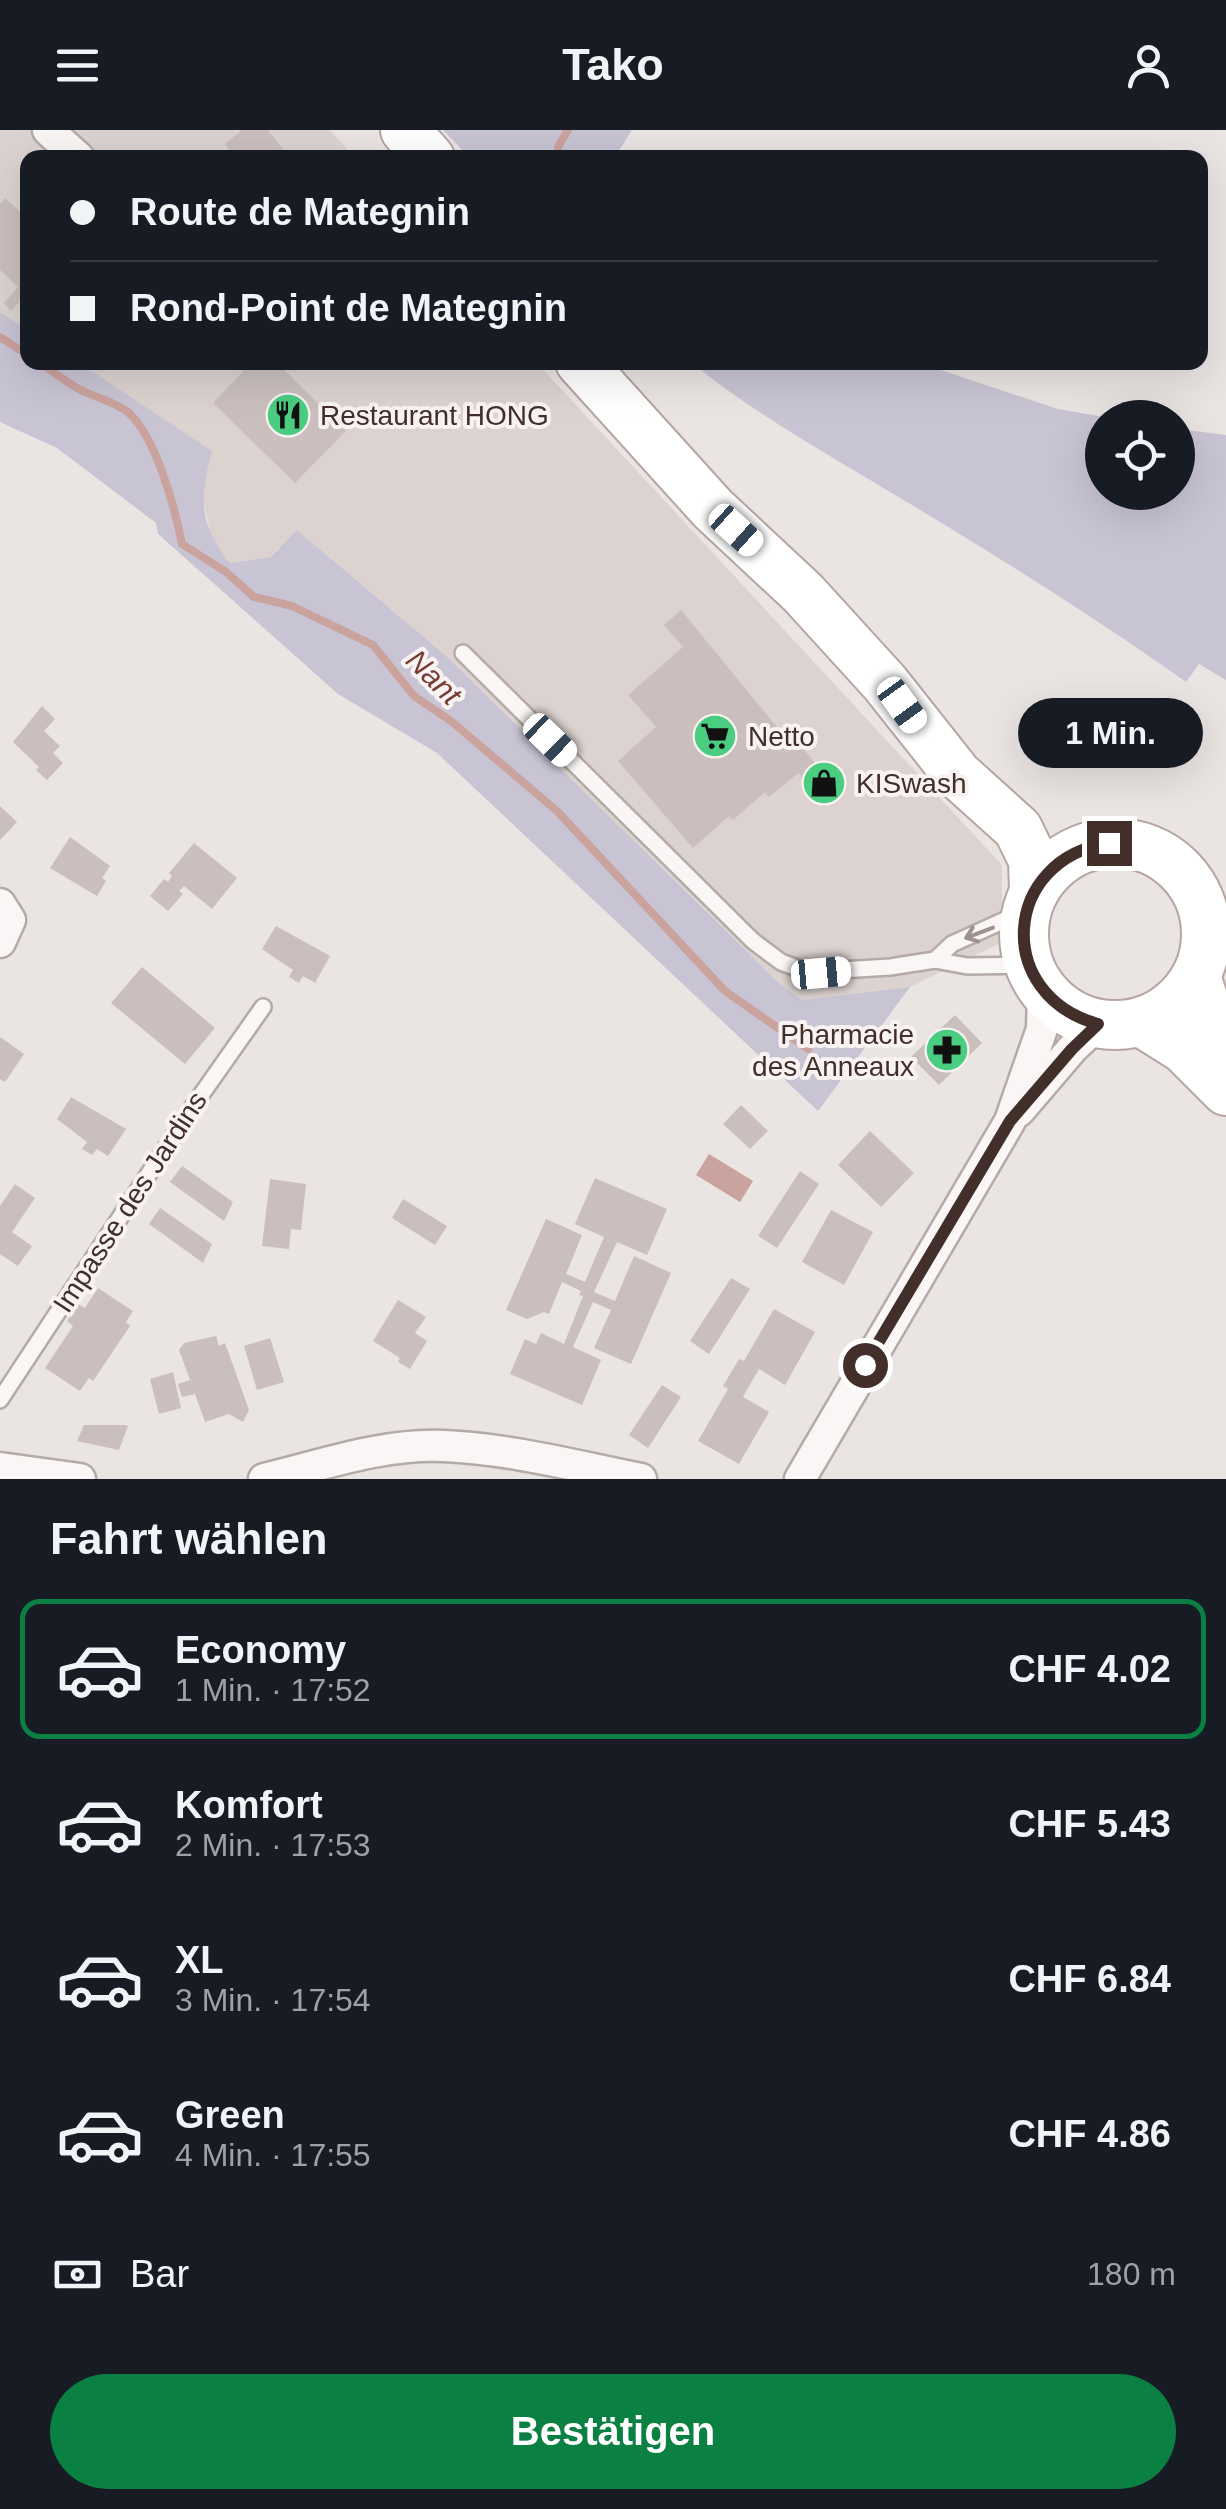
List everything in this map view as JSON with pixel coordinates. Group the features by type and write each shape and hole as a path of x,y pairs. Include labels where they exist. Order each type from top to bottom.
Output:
{"main road":[{"path":"373,130 389,150"},
{"path":"406,130 423,150"},
{"path":"587,370 713,509 804,592"},
{"path":"620,370 730,494 804,592 885,683 957,774 1018,829 1033,860 1024,947 1036,978 1073,1016 1119,1023 1184,1048 1226,1091"},
{"path":"885,683 1049,818 1091,846"},
{"path":"1030,901 1058,863 1091,846 1128,844 1146,849 1164,857 1186,877 1204,918 1205,948 1196,976 1167,1009 1119,1023"},
{"path":"1196,976 1208,1013 1226,1038"}],"street":[{"path":"48,130 70,150"},
{"path":"0,904 10,920 0,942"},
{"path":"1010,1121 1042,1029 1036,978"},
{"path":"800,1479 1010,1121 1072,1049 1119,1023"},
{"path":"264,1479 382,1450 442,1445 526,1455 641,1479"},
{"path":"0,1468 80,1479"}],"lane":[{"path":"464,653 753,941 781,962 821,973 935,960 1036,978"},
{"path":"935,960 952,944 1030,901"},
{"name":"Impasse des Jardins","path":"0,1400 194,1104 263,1007"}],"shaded area":[{"path":"0,130 330,130 348,150 20,150 20,325 0,312"},
{"path":"443,130 632,130 619,150 462,150"},
{"path":"0,312 20,325 20,370 90,370 212,451 205,483 205,510 212,535 230,563 271,557 297,530 445,655 778,982 802,1000 910,987 818,1111 437,753 338,694 158,534 156,523 57,448 0,422"},
{"path":"90,370 543,370 1002,865 1002,942 910,987 802,1000 778,982 445,655 297,530 271,557 230,563 212,539 202,494 212,451"},
{"path":"701,370 941,370 1058,409 1085,414 1085,510 1195,510 1195,431 1226,435 1226,680 1199,664 1186,682 1043,586 766,416"},
{"path":"709,1154 753,1181 740,1202 696,1175"}],"building":[{"path":"242,130 268,130 284,150 229,150 225,144"},
{"path":"5,198 20,212 20,301 11,311 4,303 18,287 0,270 0,204"},
{"path":"244,370 284,370 346,431 295,483 213,403"},
{"name":"Netto","path":"681,610 795,749 800,745 821,770 807,782 798,773 769,797 765,792 733,820 729,816 693,848 618,761 656,727 628,695 683,647 664,625"},
{"path":"42,706 55,719 44,731 60,746 53,753 63,763 47,780 13,742"},
{"path":"0,806 17,822 0,840"},
{"path":"70,837 110,866 97,896 50,868"},
{"path":"194,843 237,878 212,909 184,886 179,891 183,894 168,911 150,896 164,879 168,882 172,876 169,873"},
{"path":"276,926 330,956 315,983 303,976 299,983 289,977 293,970 262,949"},
{"path":"142,967 215,1028 185,1064 111,1003"},
{"name":"Pharmacie des Anneaux","path":"955,1015 982,1043 939,1085 911,1057"},
{"path":"0,1037 24,1054 5,1082 0,1079"},
{"path":"71,1097 126,1129 108,1156 97,1149 92,1155 82,1149 87,1142 57,1119"},
{"path":"741,1105 768,1131 750,1149 723,1124"},
{"path":"870,1131 914,1173 881,1207 838,1165"},
{"path":"182,1166 233,1202 224,1221 170,1182"},
{"path":"800,1171 819,1184 777,1248 758,1236"},
{"path":"595,1178 667,1209 647,1255 617,1242 594,1292 615,1301 634,1256 671,1273 631,1364 594,1348 611,1310 593,1302 573,1347 601,1360 582,1405 510,1374 525,1339 536,1344 541,1333 564,1344 583,1296 579,1295 581,1291 562,1282 549,1314 544,1312 527,1319 506,1310 546,1219 582,1235 566,1274 585,1282 604,1237 575,1224"},
{"path":"270,1179 306,1184 301,1230 291,1229 289,1249 262,1246"},
{"path":"15,1184 35,1198 12,1232 32,1246 18,1266 0,1254 0,1206"},
{"path":"403,1199 447,1226 435,1245 392,1218"},
{"path":"160,1208 212,1244 203,1263 149,1224"},
{"path":"831,1210 873,1232 844,1285 802,1262"},
{"path":"731,1278 750,1289 709,1354 690,1341"},
{"path":"98,1288 133,1311 126,1322 130,1326 93,1381 89,1378 80,1391 45,1368 73,1326 67,1321 78,1304 85,1308"},
{"path":"398,1300 426,1317 415,1333 427,1341 410,1369 373,1341"},
{"path":"774,1309 815,1332 785,1385 759,1369 745,1393 743,1397 769,1412 739,1464 698,1441 728,1389 723,1386 739,1359 744,1361"},
{"path":"216,1336 219,1346 225,1343 249,1410 243,1422 229,1414 205,1422 195,1394 182,1397 178,1384 190,1380 179,1350 184,1343"},
{"path":"270,1338 284,1382 257,1390 244,1346"},
{"path":"173,1372 181,1408 159,1414 150,1379"},
{"path":"662,1385 681,1397 648,1448 629,1435"},
{"path":"84,1425 128,1426 119,1450 77,1441"}],"waterway":[{"path":"558,150 568,130"},
{"name":"Nant","path":"0,337 20,350"},
{"name":"Nant","path":"51,370 79,389 124,409 139,424 163,474 182,544 226,572 254,597 292,606 373,645 414,696 451,721 557,811 725,991 808,1049"}],"place":[{"name":"Restaurant HONG","path":"288,415"},
{"name":"Netto","path":"715,736"},
{"name":"KISwash","path":"824,783"},
{"name":"Pharmacie des Anneaux","path":"947,1050"}],"route":[{"path":"865,1365 1010,1121 1098,1024 1073,1016 1043,990 1029,965 1024,928 1026,910 1044,876 1074,853 1109,843"}]}
